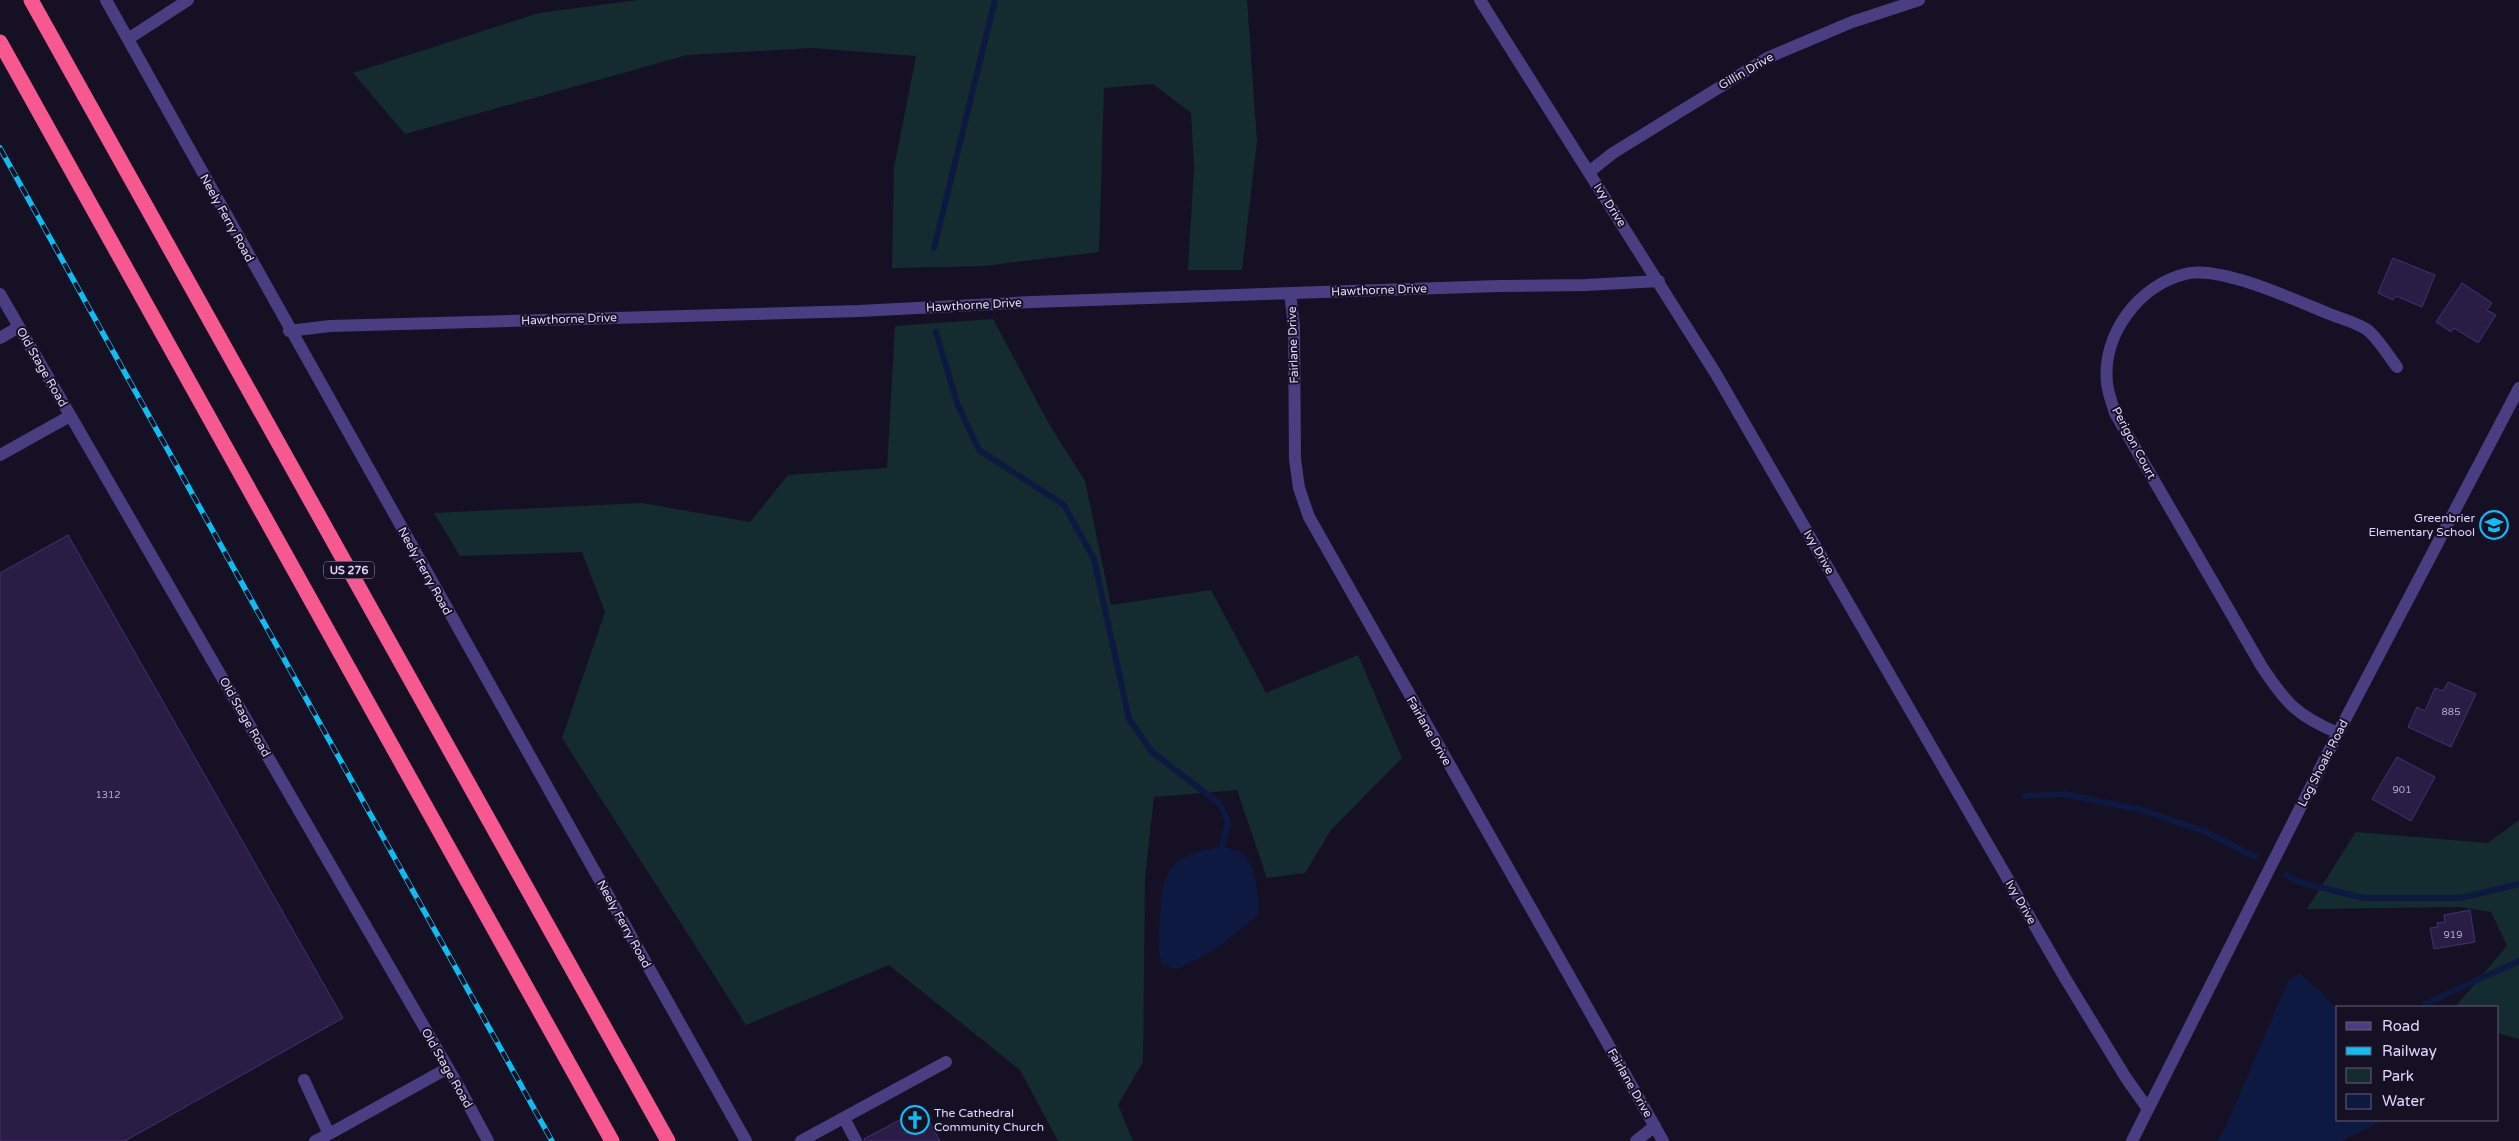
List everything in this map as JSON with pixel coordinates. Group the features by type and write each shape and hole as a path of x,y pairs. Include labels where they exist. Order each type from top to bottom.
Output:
{"highway":[{"name":"US 276","path":"31,0 668,1141"},
{"path":"0,42 612,1141"}],"street":[{"name":"Neely Ferry Road","path":"106,0 746,1141"},
{"path":"128,39 188,0"},
{"name":"Ivy Drive","path":"1480,0 1741,415 2065,978 2126,1078 2148,1109"},
{"name":"Gillin Drive","path":"1589,172 1613,154 1767,58 1852,22 1919,0"},
{"name":"Perigon Court","path":"2338,733 2310,721 2282,697 2262,667 2115,413 2107,383 2109,356 2118,328 2134,305 2158,286 2186,274 2220,275 2264,288 2366,329 2397,367"},
{"name":"Hawthorne Drive","path":"290,331 330,326 859,312 1032,302 1499,286 1586,285 1658,281"},
{"name":"Fairlane Drive","path":"1290,293 1294,326 1295,459 1299,488 1309,517 1663,1141"},
{"name":"Old Stage Road","path":"0,294 448,1068 488,1141"},
{"path":"0,338 19,327"},
{"name":"Log Shoals Road","path":"2132,1141 2338,733 2519,388"},
{"path":"0,455 70,416"},
{"path":"801,1141 816,1137 863,1107 946,1062"},
{"path":"315,1141 448,1068"},
{"path":"304,1080 329,1134"},
{"path":"844,1118 856,1141"},
{"path":"1636,1141 1655,1126"}],"green space":[{"path":"638,0 1247,0 1257,141 1242,270 1188,270 1194,167 1191,113 1153,84 1104,88 1099,252 984,266 892,268 894,168 916,56 812,48 687,55 405,134 353,73 539,13"},
{"path":"993,319 1049,424 1085,481 1111,605 1211,590 1266,693 1358,655 1402,758 1331,830 1305,873 1267,878 1237,790 1154,797 1145,877 1143,1062 1118,1105 1133,1141 1058,1141 1020,1070 889,965 746,1025 562,738 605,612 582,552 460,556 434,513 642,503 750,522 788,475 887,468 895,326"},
{"path":"2519,820 2519,1039 2499,1033 2499,1006 2456,1006 2507,946 2491,912 2460,907 2307,909 2356,832 2488,843"}],"water":[{"path":"1222,847 1241,853 1249,861 1257,888 1258,915 1216,949 1177,969 1163,965 1159,954 1159,937 1161,901 1167,876 1172,867 1180,860 1190,855"},
{"path":"2300,973 2336,1009 2336,1121 2381,1121 2342,1141 2216,1141 2226,1126 2288,981"}],"building":[{"path":"2393,258 2435,275 2422,307 2396,296 2393,300 2378,293"},
{"path":"2462,283 2492,303 2487,310 2496,315 2478,343 2454,328 2451,332 2436,322"},
{"path":"68,535 343,1018 125,1141 0,1141 0,573"},
{"path":"2448,682 2476,694 2451,747 2408,727 2417,707 2425,711 2435,688 2443,691"},
{"path":"2397,757 2435,777 2411,821 2372,799"},
{"path":"2470,910 2475,942 2434,949 2430,928 2438,927 2437,923 2445,922 2444,915"},
{"name":"The Cathedral Community Church","path":"922,1108 940,1141 864,1141 864,1139"}],"waterway":[{"path":"934,248 995,0"},
{"path":"936,332 957,403 979,450 1064,505 1094,559 1129,719 1152,752 1220,804 1228,821 1222,847"},
{"path":"2025,796 2065,794 2142,810 2206,832 2255,857"},
{"path":"2286,875 2299,882 2363,898 2461,898 2519,884"},
{"path":"2425,1004 2519,961"}],"railway":[{"path":"0,148 552,1141"}],"place":[{"name":"Greenbrier Elementary School","path":"2494,525"},
{"name":"The Cathedral Community Church","path":"915,1120"}]}
